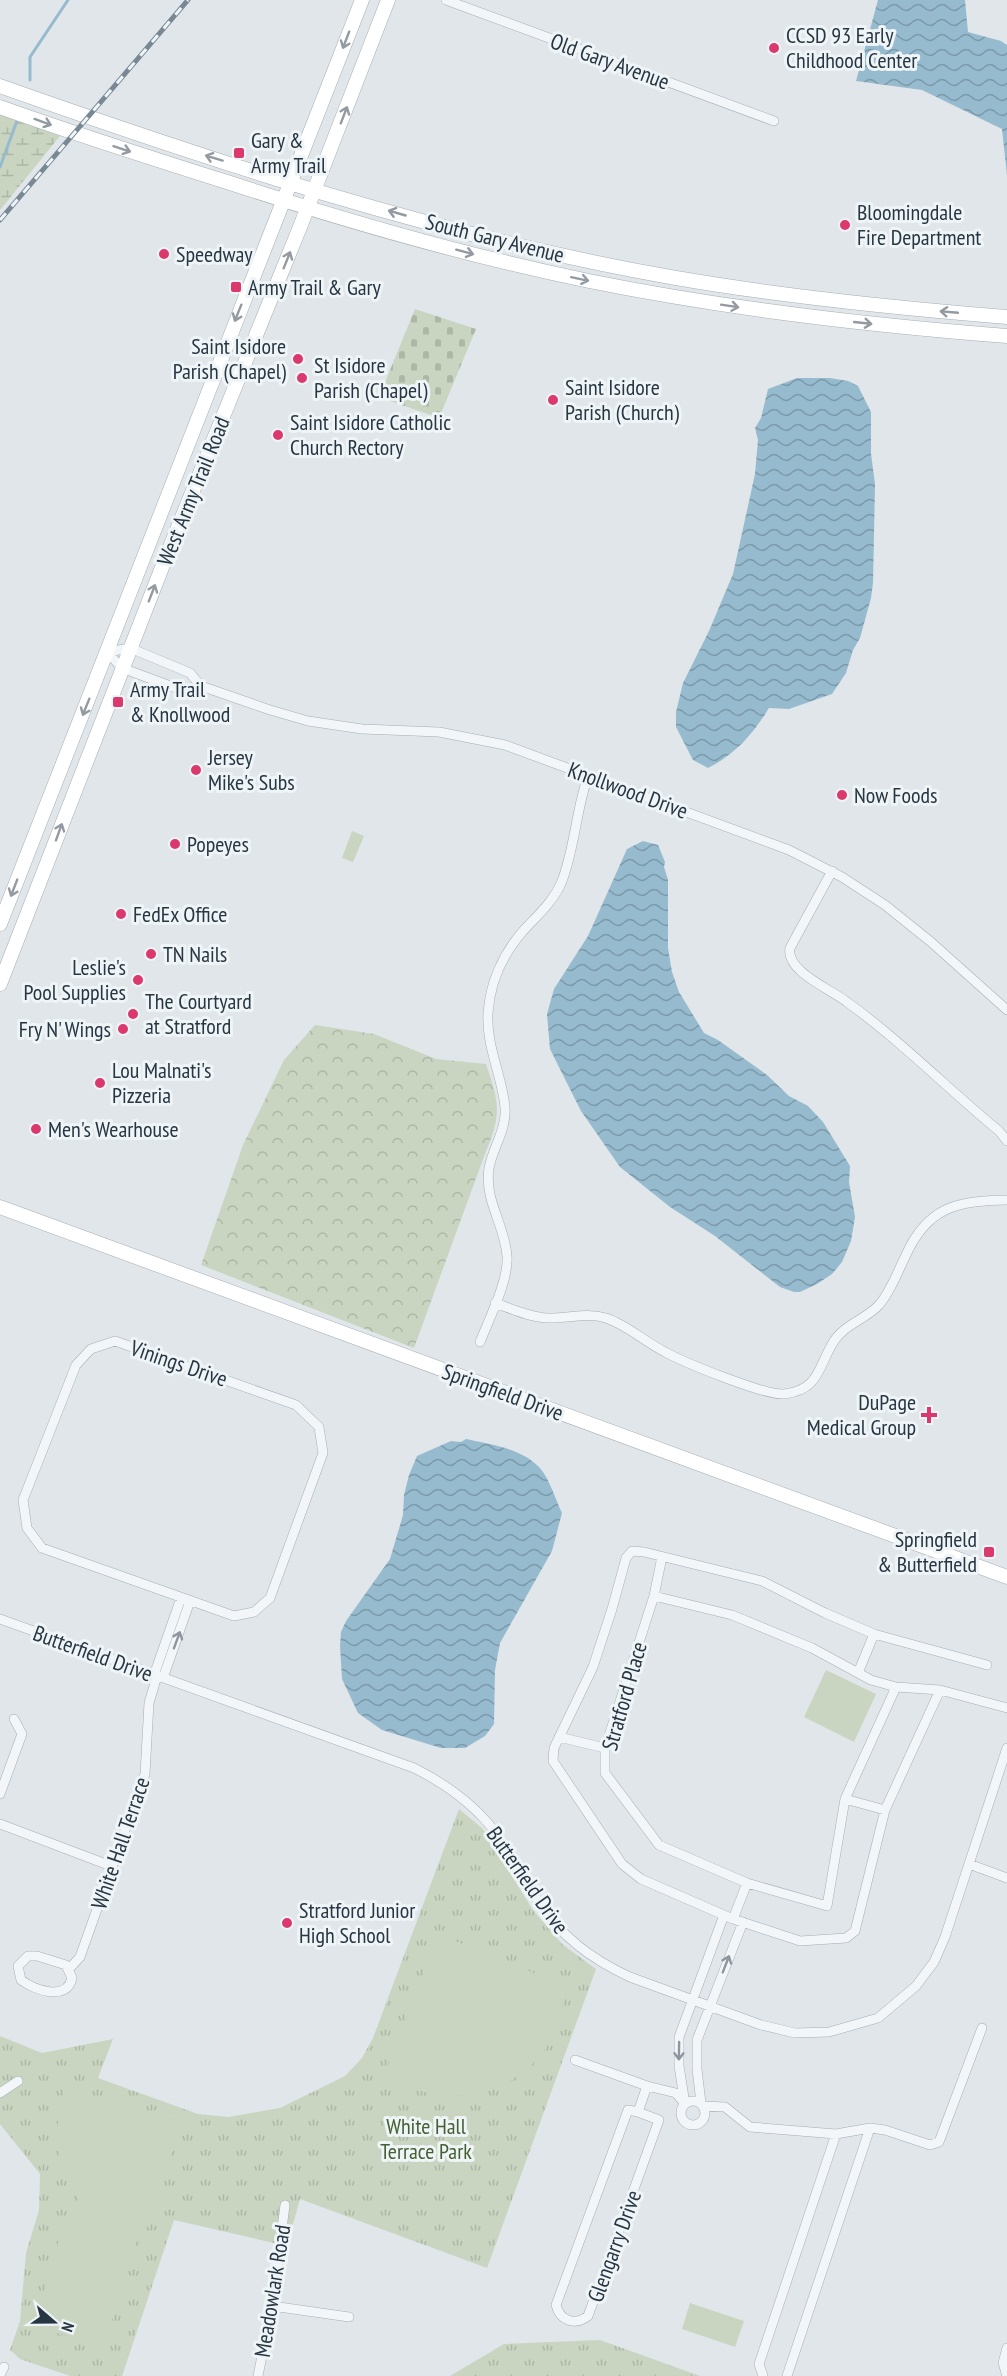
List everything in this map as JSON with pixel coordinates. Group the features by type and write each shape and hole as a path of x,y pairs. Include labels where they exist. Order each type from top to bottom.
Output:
{"main road":[{"name":"West Army Trail Road","path":"0,924 362,0"},
{"name":"West Army Trail Road","path":"0,984 122,668 315,189 388,0"},
{"name":"South Gary Avenue","path":"0,86 87,117 315,189 473,234 675,278 816,299 1007,317"},
{"name":"South Gary Avenue","path":"0,107 307,209 485,257 589,281 715,304 815,318 1007,336"},
{"path":"815,318 816,299"},
{"name":"Springfield Drive","path":"0,1207 1007,1577"}],"street":[{"name":"Old Gary Avenue","path":"446,0 774,121"},
{"path":"107,652 130,648"},
{"name":"Knollwood Drive","path":"130,648 190,673 201,686"},
{"name":"Knollwood Drive","path":"107,652 122,668 181,690 201,686 308,721 362,729 440,732 506,745 789,850 857,886 903,918 1007,1010"},
{"path":"480,1342 504,1277 508,1258 505,1242 491,1206 488,1187 489,1167 503,1130 506,1110 503,1089 490,1045 488,1014 490,999 505,954 542,912 561,883 573,841 582,792 588,776"},
{"path":"832,872 790,948 789,954 793,964 801,972 848,1002 999,1131 1007,1141"},
{"path":"495,1303 531,1316 548,1318 588,1315 606,1318 667,1354 763,1391 781,1394 798,1391 810,1384 819,1372 833,1342 840,1334 879,1305 888,1293 914,1237 924,1223 937,1213 956,1204 1007,1200"},
{"name":"Vinings Drive","path":"115,1341 296,1405 319,1427 323,1453 270,1598 254,1612 234,1616 186,1599 42,1548 27,1528 23,1500 76,1365 91,1349 115,1341"},
{"path":"940,1690 885,1810 855,1931 846,1938 800,1941 733,1919 641,1879 622,1864 554,1761 554,1748 593,1667 626,1558 632,1551 762,1581 874,1634 987,1665"},
{"name":"Stratford Place","path":"662,1557 654,1596 605,1748 605,1773 658,1845 747,1883 827,1906 846,1799 897,1687"},
{"path":"654,1596 732,1615 812,1648 871,1680 897,1687 940,1690 1007,1708"},
{"path":"158,1676 186,1599"},
{"name":"Butterfield Drive","path":"0,1619 414,1768 458,1794 489,1824 538,1901 556,1926 572,1942 609,1967 761,2025 795,2033 829,2032 878,2018 916,1986 934,1962 945,1937 1007,1748"},
{"path":"858,1673 874,1634"},
{"name":"White Hall Terrace","path":"69,1969 80,1957 146,1774 148,1703 158,1676"},
{"path":"0,1794 22,1734 14,1719"},
{"path":"559,1737 605,1748"},
{"path":"846,1799 885,1810"},
{"path":"0,1824 111,1866"},
{"path":"969,1864 1007,1878"},
{"path":"685,2104 679,2066 679,2037 693,2000 733,1919 747,1883"},
{"path":"733,1919 710,2006 697,2040 697,2069 702,2104 705,2117 700,2124 692,2125 682,2119 681,2111 685,2104 693,2100 702,2104 725,2107 750,2127 836,2134 870,2128 885,2130 930,2145 939,2142 982,2028"},
{"name":"White Hall Terrace","path":"33,1955 66,1965 69,1969 71,1984 69,1988 59,1993 25,1983 21,1980 18,1971 20,1962 33,1955"},
{"path":"575,2060 647,2086 676,2093 685,2104"},
{"path":"0,2093 18,2081"},
{"name":"Glengarry Drive","path":"638,2112 647,2086"},
{"name":"Glengarry Drive","path":"628,2109 638,2112 659,2120 588,2316 583,2320 571,2322 561,2316 556,2305 628,2109"},
{"path":"787,2376 870,2128"},
{"path":"763,2376 759,2364 836,2134"},
{"name":"Meadowlark Road","path":"258,2376 272,2306 285,2205"},
{"path":"272,2306 348,2317"},
{"path":"1005,2374 1003,2359 1007,2348"}],"green space":[{"path":"0,114 60,136 0,210"},
{"path":"415,309 476,329 439,418 379,397"},
{"path":"352,831 364,836 353,862 342,858"},
{"path":"315,1025 374,1034 436,1059 486,1064 490,1077 497,1108 495,1127 414,1348 201,1265 243,1145 284,1060"},
{"path":"826,1670 876,1694 854,1742 804,1717"},
{"name":"White Hall Terrace Park","path":"459,1809 483,1829 533,1910 562,1944 596,1969 487,2268 300,2199 287,2246 174,2220 122,2376 70,2376 20,2359 10,2350 20,2321 26,2253 39,2210 40,2174 0,2124 0,2036 42,2053 113,2039 98,2078 198,2114 228,2117 280,2108 345,2076 362,2058 373,2038"},
{"path":"448,1938 565,1986 559,2023 549,2043 536,2060 520,2074 502,2085 462,2096 440,2095 418,2090 386,2071 435,1944"},
{"path":"65,2089 174,2121 179,2129 142,2243 136,2241 104,2347 33,2326 71,2201 81,2203 65,2174 58,2148 58,2121"},
{"path":"690,2303 744,2321 735,2347 682,2329"},
{"path":"600,2340 700,2376 450,2376 504,2344"}],"water":[{"path":"878,0 965,0 968,32 1001,41 1007,45 1007,175 1002,129 922,90 856,81"},
{"path":"797,378 830,378 848,381 858,386 871,412 871,454 875,484 871,598 860,638 853,650 846,673 832,694 789,709 769,708 743,742 708,768 693,760 676,727 676,712 683,683 709,631 733,574 755,474 758,440 755,428 761,418 768,389"},
{"path":"643,841 658,845 665,862 664,867 668,880 668,948 672,972 679,992 704,1033 718,1040 767,1075 789,1096 808,1106 823,1122 850,1166 849,1182 855,1217 851,1241 842,1262 832,1274 800,1292 780,1287 715,1236 670,1207 620,1167 581,1111 550,1049 547,1014 554,989 588,936 627,849"},
{"path":"466,1439 514,1451 532,1461 546,1477 562,1513 552,1551 500,1643 495,1670 494,1724 485,1736 465,1748 441,1748 382,1730 358,1713 342,1679 341,1632 346,1621 390,1559 403,1515 404,1495 409,1475 417,1456 451,1441 461,1442"}],"waterway":[{"path":"30,80 30,57 68,0"},
{"path":"0,167 18,118"}],"railway":[{"path":"0,220 188,0"}],"place":[{"name":"CCSD 93 Early Childhood Center","path":"774,48"},
{"name":"Gary & Army Trail","path":"239,153"},
{"name":"Bloomingdale Fire Department","path":"845,225"},
{"name":"Speedway","path":"164,254"},
{"name":"Army Trail & Gary","path":"236,287"},
{"name":"Saint Isidore Parish (Chapel)","path":"298,359"},
{"name":"St Isidore Parish (Chapel)","path":"302,378"},
{"name":"Saint Isidore Parish (Church)","path":"553,400"},
{"name":"Saint Isidore Catholic Church Rectory","path":"278,435"},
{"name":"Army Trail & Knollwood","path":"118,702"},
{"name":"Jersey Mike's Subs","path":"196,770"},
{"name":"Now Foods","path":"842,795"},
{"name":"Popeyes","path":"175,844"},
{"name":"FedEx Office","path":"121,914"},
{"name":"TN Nails","path":"151,954"},
{"name":"Leslie's Pool Supplies","path":"138,980"},
{"name":"The Courtyard at Stratford","path":"133,1014"},
{"name":"Fry N' Wings","path":"123,1029"},
{"name":"Lou Malnati's Pizzeria","path":"100,1083"},
{"name":"Men's Wearhouse","path":"36,1129"},
{"name":"DuPage Medical Group","path":"929,1415"},
{"name":"Springfield & Butterfield","path":"989,1552"},
{"name":"Stratford Junior High School","path":"287,1923"}]}
